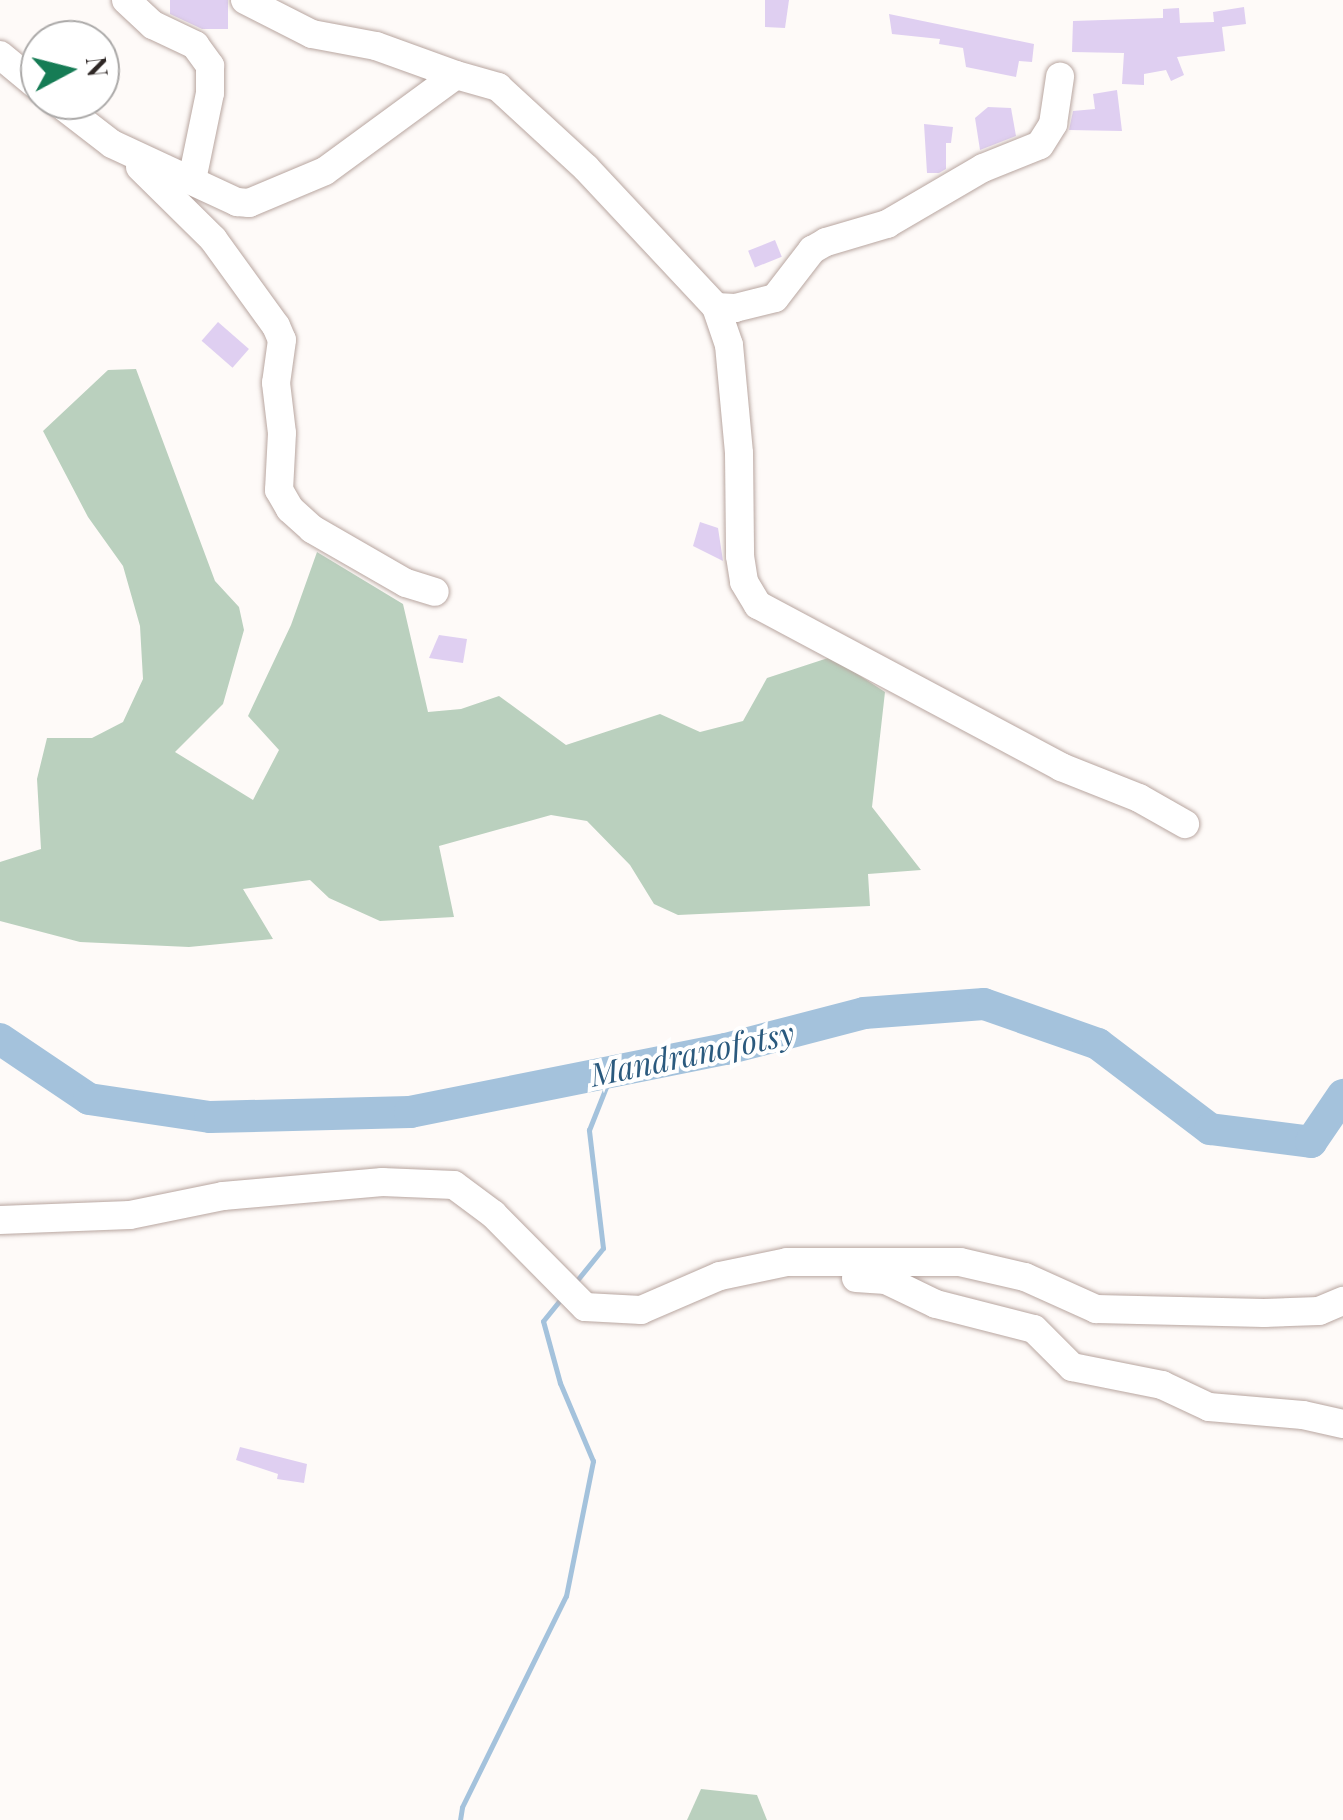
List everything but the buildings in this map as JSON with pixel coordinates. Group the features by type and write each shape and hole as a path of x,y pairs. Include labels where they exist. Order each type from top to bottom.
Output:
{"street":[{"path":"126,0 153,25 195,45 210,66 210,93 192,180"},
{"path":"245,0 312,34 376,46 498,86 586,168 716,307 729,345 739,453 742,569 758,605 1060,767 1139,798 1184,824"},
{"path":"0,55 20,72"},
{"path":"112,144 249,204 325,170 377,136 456,75"},
{"path":"716,307 735,308 775,298 812,250 887,224 983,168 1040,145 1053,124 1060,78"},
{"path":"81,120 163,186 213,239 276,326 282,340 276,384 282,433 278,490 290,509 312,529 406,583 435,592"},
{"path":"0,1220 130,1215 224,1196 382,1182 454,1185 494,1214 585,1306 641,1310 720,1276 786,1262 960,1262 1024,1277 1096,1309 1264,1313 1318,1310 1343,1301"},
{"path":"786,1262 838,1277 886,1280 936,1304 1034,1329 1072,1367 1162,1385 1209,1408 1303,1415 1343,1424"}],"green space":[{"path":"136,369 215,581 239,607 244,630 223,704 175,752 253,800 279,750 248,716 291,625 317,552 403,604 428,712 461,709 499,696 566,745 660,714 700,732 743,721 767,678 831,657 885,692 872,807 921,870 868,874 870,906 678,915 654,904 630,865 587,821 551,815 439,846 454,917 380,921 329,898 310,880 243,889 273,939 189,947 80,942 0,921 0,862 41,849 37,779 47,738 92,738 123,722 143,679 140,626 123,566 88,517 43,431 108,370"},
{"path":"701,1789 757,1795 767,1820 687,1820"}],"waterway":[{"name":"Mandranofotsy","path":"0,1039 89,1099 210,1117 410,1112 726,1049 864,1013 984,1004 1098,1044 1210,1129 1311,1142 1343,1095"},
{"path":"574,1284 603,1248 589,1130 612,1072"},
{"path":"460,1820 462,1807 566,1596 593,1461 560,1383 543,1321 563,1296"}]}
